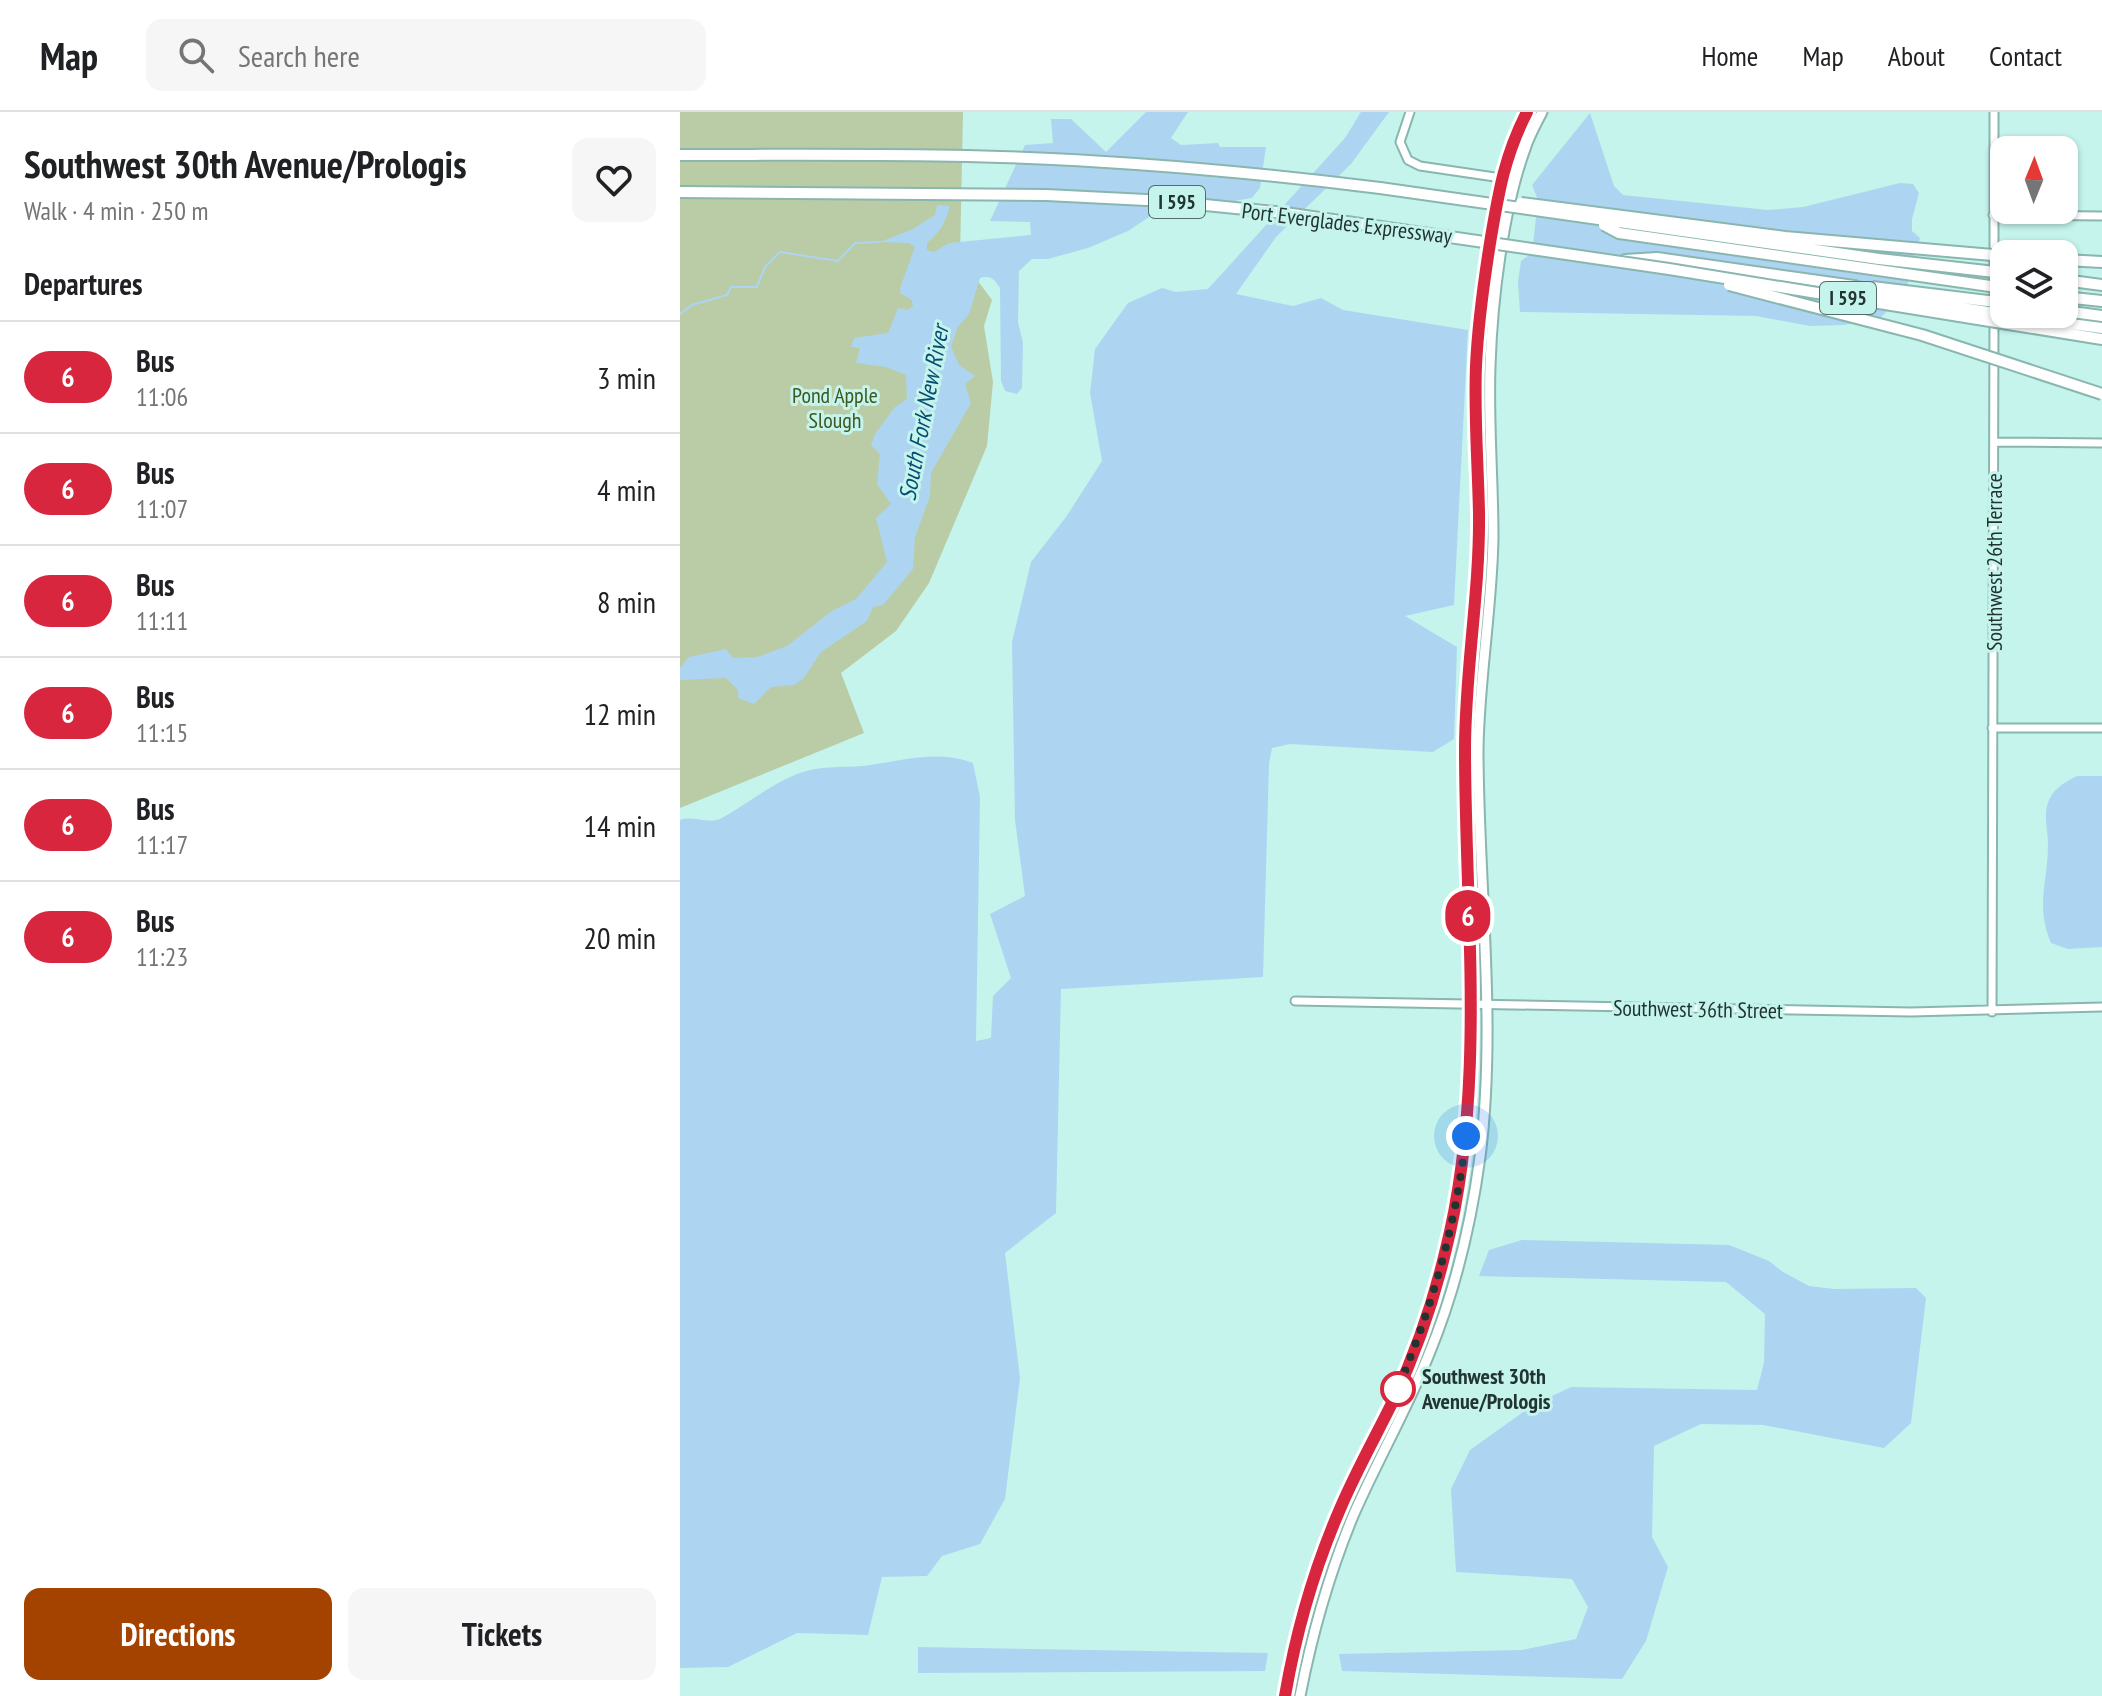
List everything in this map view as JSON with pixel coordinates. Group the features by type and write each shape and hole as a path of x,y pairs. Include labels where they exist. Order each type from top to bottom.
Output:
{"highway":[{"name":"Port Everglades Expressway","path":"680,155 967,156 1179,167 1380,188 1879,259 1990,271"},
{"path":"1380,188 1585,209 1785,237 1990,255"},
{"name":"Port Everglades Expressway","path":"680,192 1019,195 1166,201 1299,214 1990,317"},
{"path":"1594,220 1619,233 1990,286"},
{"path":"1615,261 1657,258 1854,286 1990,301"},
{"path":"2078,261 2102,262"},
{"path":"1669,269 1922,335 2102,394"},
{"path":"2078,280 2102,283"},
{"path":"1854,286 1891,297 1990,315"},
{"path":"2078,298 2102,301"},
{"path":"2078,313 2102,316"},
{"path":"2078,326 2102,328"},
{"name":"Port Everglades Expressway","path":"2053,328 2102,339"}],"main road":[{"path":"1285,1696 1298,1632 1323,1551 1423,1327 1455,1213 1467,1134 1471,1068 1466,699 1475,620 1479,540 1476,369 1483,290 1501,178 1508,153 1527,112"},
{"path":"1300,1696 1316,1622 1340,1548 1366,1487 1413,1393 1440,1325 1459,1263 1475,1186 1482,1134 1486,1004 1479,798 1480,696 1492,552 1490,355 1493,313 1515,180 1526,145 1542,112"},
{"path":"1466,798 1479,798"}],"street":[{"path":"1410,112 1400,142 1408,160 1420,166 1515,180"},
{"name":"Southwest 26th Terrace","path":"1994,112 1994,136"},
{"path":"2078,216 2102,216"},
{"name":"Southwest 26th Terrace","path":"1992,1012 1993,224"},
{"path":"1994,442 2102,443"},
{"path":"1992,728 2102,728"},
{"name":"Southwest 36th Street","path":"1295,1001 1992,1012 2102,1007"}],"green space":[{"name":"Pond Apple Slough","path":"680,112 963,112 960,257 992,300 984,326 993,382 987,446 929,583 896,631 841,673 864,733 680,808"}],"water":[{"name":"South Fork New River","path":"1146,112 1188,112 1171,138 1181,145 1218,143 1220,147 1266,147 1260,188 1252,198 1152,215 1128,231 1088,248 1048,259 1032,259 1019,271 1018,322 1023,343 1022,388 1017,394 1005,391 1001,381 1000,288 992,278 980,278 969,314 958,327 951,346 959,365 975,376 965,384 971,403 931,473 930,496 915,537 913,569 883,605 873,607 867,621 821,652 803,679 794,685 771,687 754,704 738,698 738,690 726,678 680,680 680,668 689,657 726,649 733,658 757,657 787,646 832,611 856,599 887,562 876,518 891,504 877,484 880,454 871,445 875,434 895,407 907,399 906,375 886,367 856,363 860,348 851,347 854,338 888,333 898,308 908,310 913,306 912,300 901,294 900,288 915,247 909,243 880,242 913,229 935,215 937,205 950,206 942,226 927,243 927,250 934,252 949,243 1031,235 1030,222 990,221 1025,145 1053,143 1051,119 1071,119 1106,152"},
{"path":"1361,112 1389,112 1351,164 1276,237 1236,294 1293,306 1321,298 1343,310 1468,330 1454,605 1405,616 1457,647 1454,739 1433,752 1290,744 1272,748 1269,763 1263,977 1061,989 1056,1213 1005,1253 1020,1378 1005,1499 980,1544 942,1556 927,1576 882,1577 868,1635 797,1633 728,1667 680,1668 680,820 712,821 722,818 777,784 814,769 864,766 932,756 973,763 980,797 976,1041 991,1038 993,996 1011,978 990,914 1025,896 1015,820 1012,642 1031,562 1066,517 1102,461 1090,393 1095,349 1128,303 1162,288 1176,292 1208,289 1345,138"},
{"path":"1590,113 1614,186 1623,195 1768,210 1803,207 1900,183 1913,184 1919,193 1912,231 1920,238 1905,294 1880,318 1843,325 1810,326 1756,316 1520,312 1518,282 1521,261 1532,253 1538,200 1532,185"},
{"path":"2077,776 2102,776 2102,947 2068,949 2051,943 2044,917 2048,844 2046,816 2049,800 2055,791"},
{"path":"1522,1240 1729,1245 1769,1261 1809,1286 1834,1289 1916,1288 1926,1298 1911,1423 1884,1448 1763,1425 1701,1424 1654,1446 1652,1537 1668,1567 1646,1641 1622,1679 1342,1671 1339,1654 1522,1650 1576,1639 1588,1607 1572,1579 1456,1572 1451,1489 1470,1450 1533,1405 1571,1387 1757,1390 1764,1363 1765,1314 1726,1282 1479,1276 1489,1250"},
{"path":"918,1647 1268,1653 1265,1671 918,1673"}],"waterway":[{"path":"680,314 692,305 727,295 731,287 757,287 765,267 780,252 838,261 855,243 880,242"}],"bus line":[{"name":"6","path":"1285,1696 1298,1632 1319,1562 1349,1488 1414,1350 1432,1302 1460,1187 1467,1134 1471,1055 1465,751 1466,699 1478,568 1477,342 1501,178 1508,153 1527,112"}],"place":[{"name":"Southwest 30th Avenue/Prologis","path":"1398,1389"}],"route":[{"path":"1398,1389 1396,1393 1439,1277 1460,1187 1466,1136"}]}
